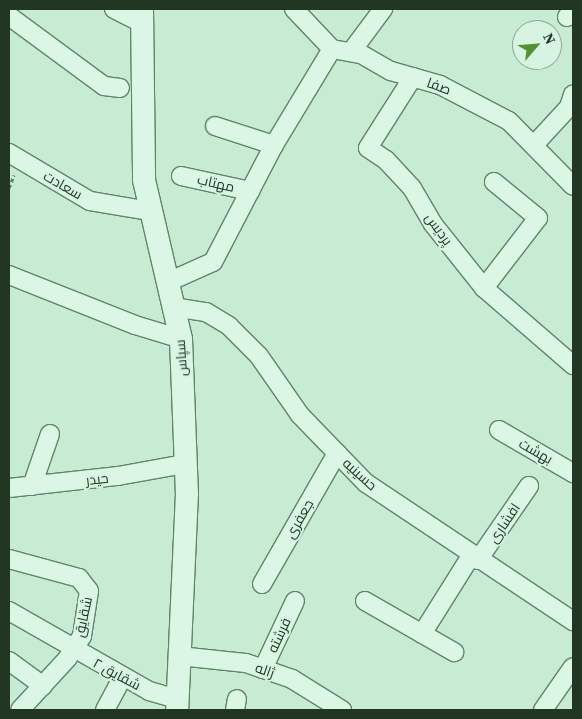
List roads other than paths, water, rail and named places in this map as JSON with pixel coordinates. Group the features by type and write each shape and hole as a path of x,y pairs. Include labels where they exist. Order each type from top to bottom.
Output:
{"street":[{"path":"114,9 142,16"},
{"path":"168,282 213,262 274,146 332,49 294,9"},
{"path":"351,52 383,9"},
{"path":"9,16 104,86 120,88"},
{"name":"سپاس","path":"142,16 144,180 172,307 181,339 185,464 177,705"},
{"name":"صفا","path":"332,49 351,52 476,101 510,121 573,186"},
{"name":"پردیس","path":"413,77 368,148 386,160 412,188 433,224 484,288 573,366"},
{"path":"534,145 568,107 573,95"},
{"path":"215,126 274,146"},
{"name":"سعادت","path":"9,153 90,201 150,210"},
{"name":"مهتاب","path":"181,176 250,191"},
{"path":"484,288 538,218 494,182"},
{"path":"9,275 135,325 181,339"},
{"name":"حسینیه","path":"172,307 206,312 229,326 260,356 300,415 366,483 475,558 571,614"},
{"name":"بهشت","path":"499,430 573,472"},
{"path":"32,486 50,434"},
{"name":"جعفری","path":"262,584 337,454"},
{"name":"حیدر","path":"9,488 185,464"},
{"name":"افشاری","path":"422,634 475,558 529,486"},
{"name":"شقایق","path":"9,559 79,578 89,591 82,636 73,650 43,686 20,710"},
{"name":"فرشته","path":"263,669 295,601"},
{"path":"365,602 454,652"},
{"name":"شقایق ۲","path":"9,611 73,650 177,705"},
{"name":"ژاله","path":"179,656 246,663 292,679 342,710"},
{"path":"9,661 43,686"},
{"path":"544,710 573,667"},
{"path":"105,710 122,676"}]}
